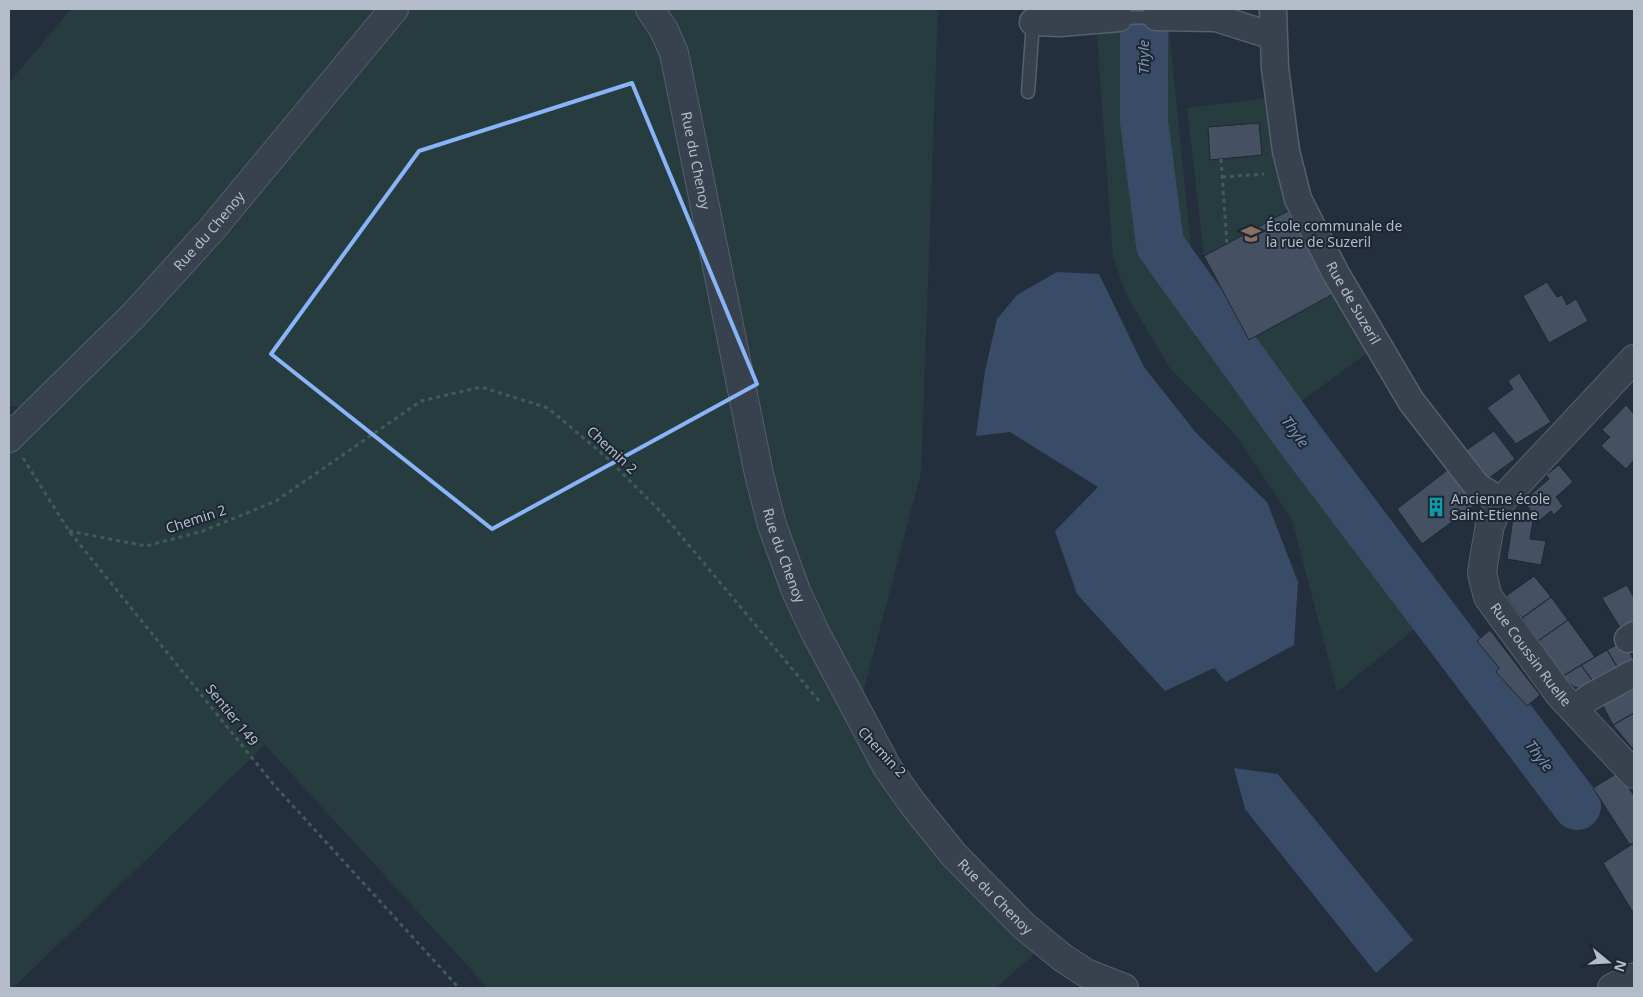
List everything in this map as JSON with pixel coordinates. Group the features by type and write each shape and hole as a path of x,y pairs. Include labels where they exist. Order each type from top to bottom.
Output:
{"street":[{"name":"Rue du Chenoy","path":"9,439 134,314 212,229 394,9"},
{"name":"Rue du Chenoy","path":"650,9 664,30 674,53 758,474 772,525 796,591 815,632 887,766 933,831 985,888 1042,942 1086,973 1124,988"},
{"name":"Rue de Suzeril","path":"1273,9 1275,68 1286,151 1298,198 1335,272 1411,401 1477,486 1501,501"},
{"path":"1156,17 1216,18 1273,36"},
{"path":"1033,22 1060,23 1119,18"},
{"name":"Rue Coussin Ruelle","path":"1634,359 1501,501 1490,525 1482,573 1484,587 1499,614 1560,695 1634,774"},
{"path":"1574,709 1634,673"},
{"path":"1612,988 1634,977"}],"lane":[{"path":"1119,18 1156,17"},
{"path":"1028,92 1033,22"}],"path":[{"path":"1221,159 1227,244"},
{"path":"1222,177 1267,174"},
{"name":"Chemin 2","path":"69,531 146,546 203,531 276,501 421,401 481,388 548,408 606,457 662,513 822,704"},
{"name":"Sentier 149","path":"9,439 69,531 274,785 458,988"}],"highlighted area":[{"path":"632,83 757,384 492,529 271,354 419,151"}],"green space":[{"path":"71,9 938,9 921,473 859,708 951,863 1041,948 996,988 488,988 265,745 13,988 9,988 9,439 37,408 9,406 9,83"},
{"path":"1095,9 1167,9 1192,257 1255,372 1443,606 1337,692 1292,520 1236,435 1170,368 1126,294 1113,257"},
{"path":"1274,97 1288,211 1204,256 1187,108"},
{"path":"1333,294 1355,334 1364,341 1370,351 1299,403 1249,340"}],"water":[{"path":"1057,272 1099,274 1144,367 1197,434 1267,502 1298,582 1294,645 1226,682 1214,668 1165,691 1077,594 1055,531 1098,487 1010,432 976,436 985,371 997,319 1017,295"},
{"path":"1234,768 1278,774 1413,940 1376,973 1245,809"}],"building":[{"path":"1259,123 1262,155 1210,160 1208,127"},
{"path":"1288,211 1333,294 1249,340 1204,256"},
{"path":"1547,282 1557,297 1562,295 1567,305 1576,299 1588,321 1549,343 1523,296"},
{"path":"1519,373 1551,422 1516,444 1487,408 1513,389 1508,381"},
{"path":"1626,405 1634,414 1634,460 1626,469 1601,446 1610,437 1602,430"},
{"path":"1494,431 1515,459 1489,478 1481,477 1462,453"},
{"path":"1559,465 1573,482 1556,497 1563,506 1554,515 1551,511 1539,521 1523,501 1549,479 1546,475"},
{"name":"Ancienne école Saint-Etienne","path":"1450,468 1476,504 1422,544 1397,509"},
{"path":"1513,518 1533,521 1530,539 1546,541 1541,565 1507,559"},
{"path":"1534,576 1551,597 1522,618 1506,596"},
{"path":"1627,585 1634,598 1634,621 1621,629 1602,598"},
{"path":"1551,597 1568,620 1538,641 1522,618"},
{"path":"1568,620 1595,657 1563,676 1538,641"},
{"path":"1490,630 1540,695 1527,706 1496,672 1499,668 1477,641"},
{"path":"1625,640 1634,662 1619,670 1607,650"},
{"path":"1607,650 1619,670 1594,683 1581,665"},
{"path":"1581,665 1594,683 1582,689 1574,687 1563,676"},
{"path":"1634,686 1634,713 1613,725 1601,702"},
{"path":"1634,713 1634,746 1632,748 1613,725"},
{"path":"1619,772 1634,796 1634,842 1630,845 1593,788"},
{"path":"1634,843 1634,914 1603,863"}],"waterway":[{"name":"Thyle","path":"1144,9 1144,121 1160,245 1302,442 1577,806"}],"place":[{"name":"École communale de la rue de Suzeril","path":"1251,234"},
{"name":"Ancienne école Saint-Etienne","path":"1436,507"}]}
